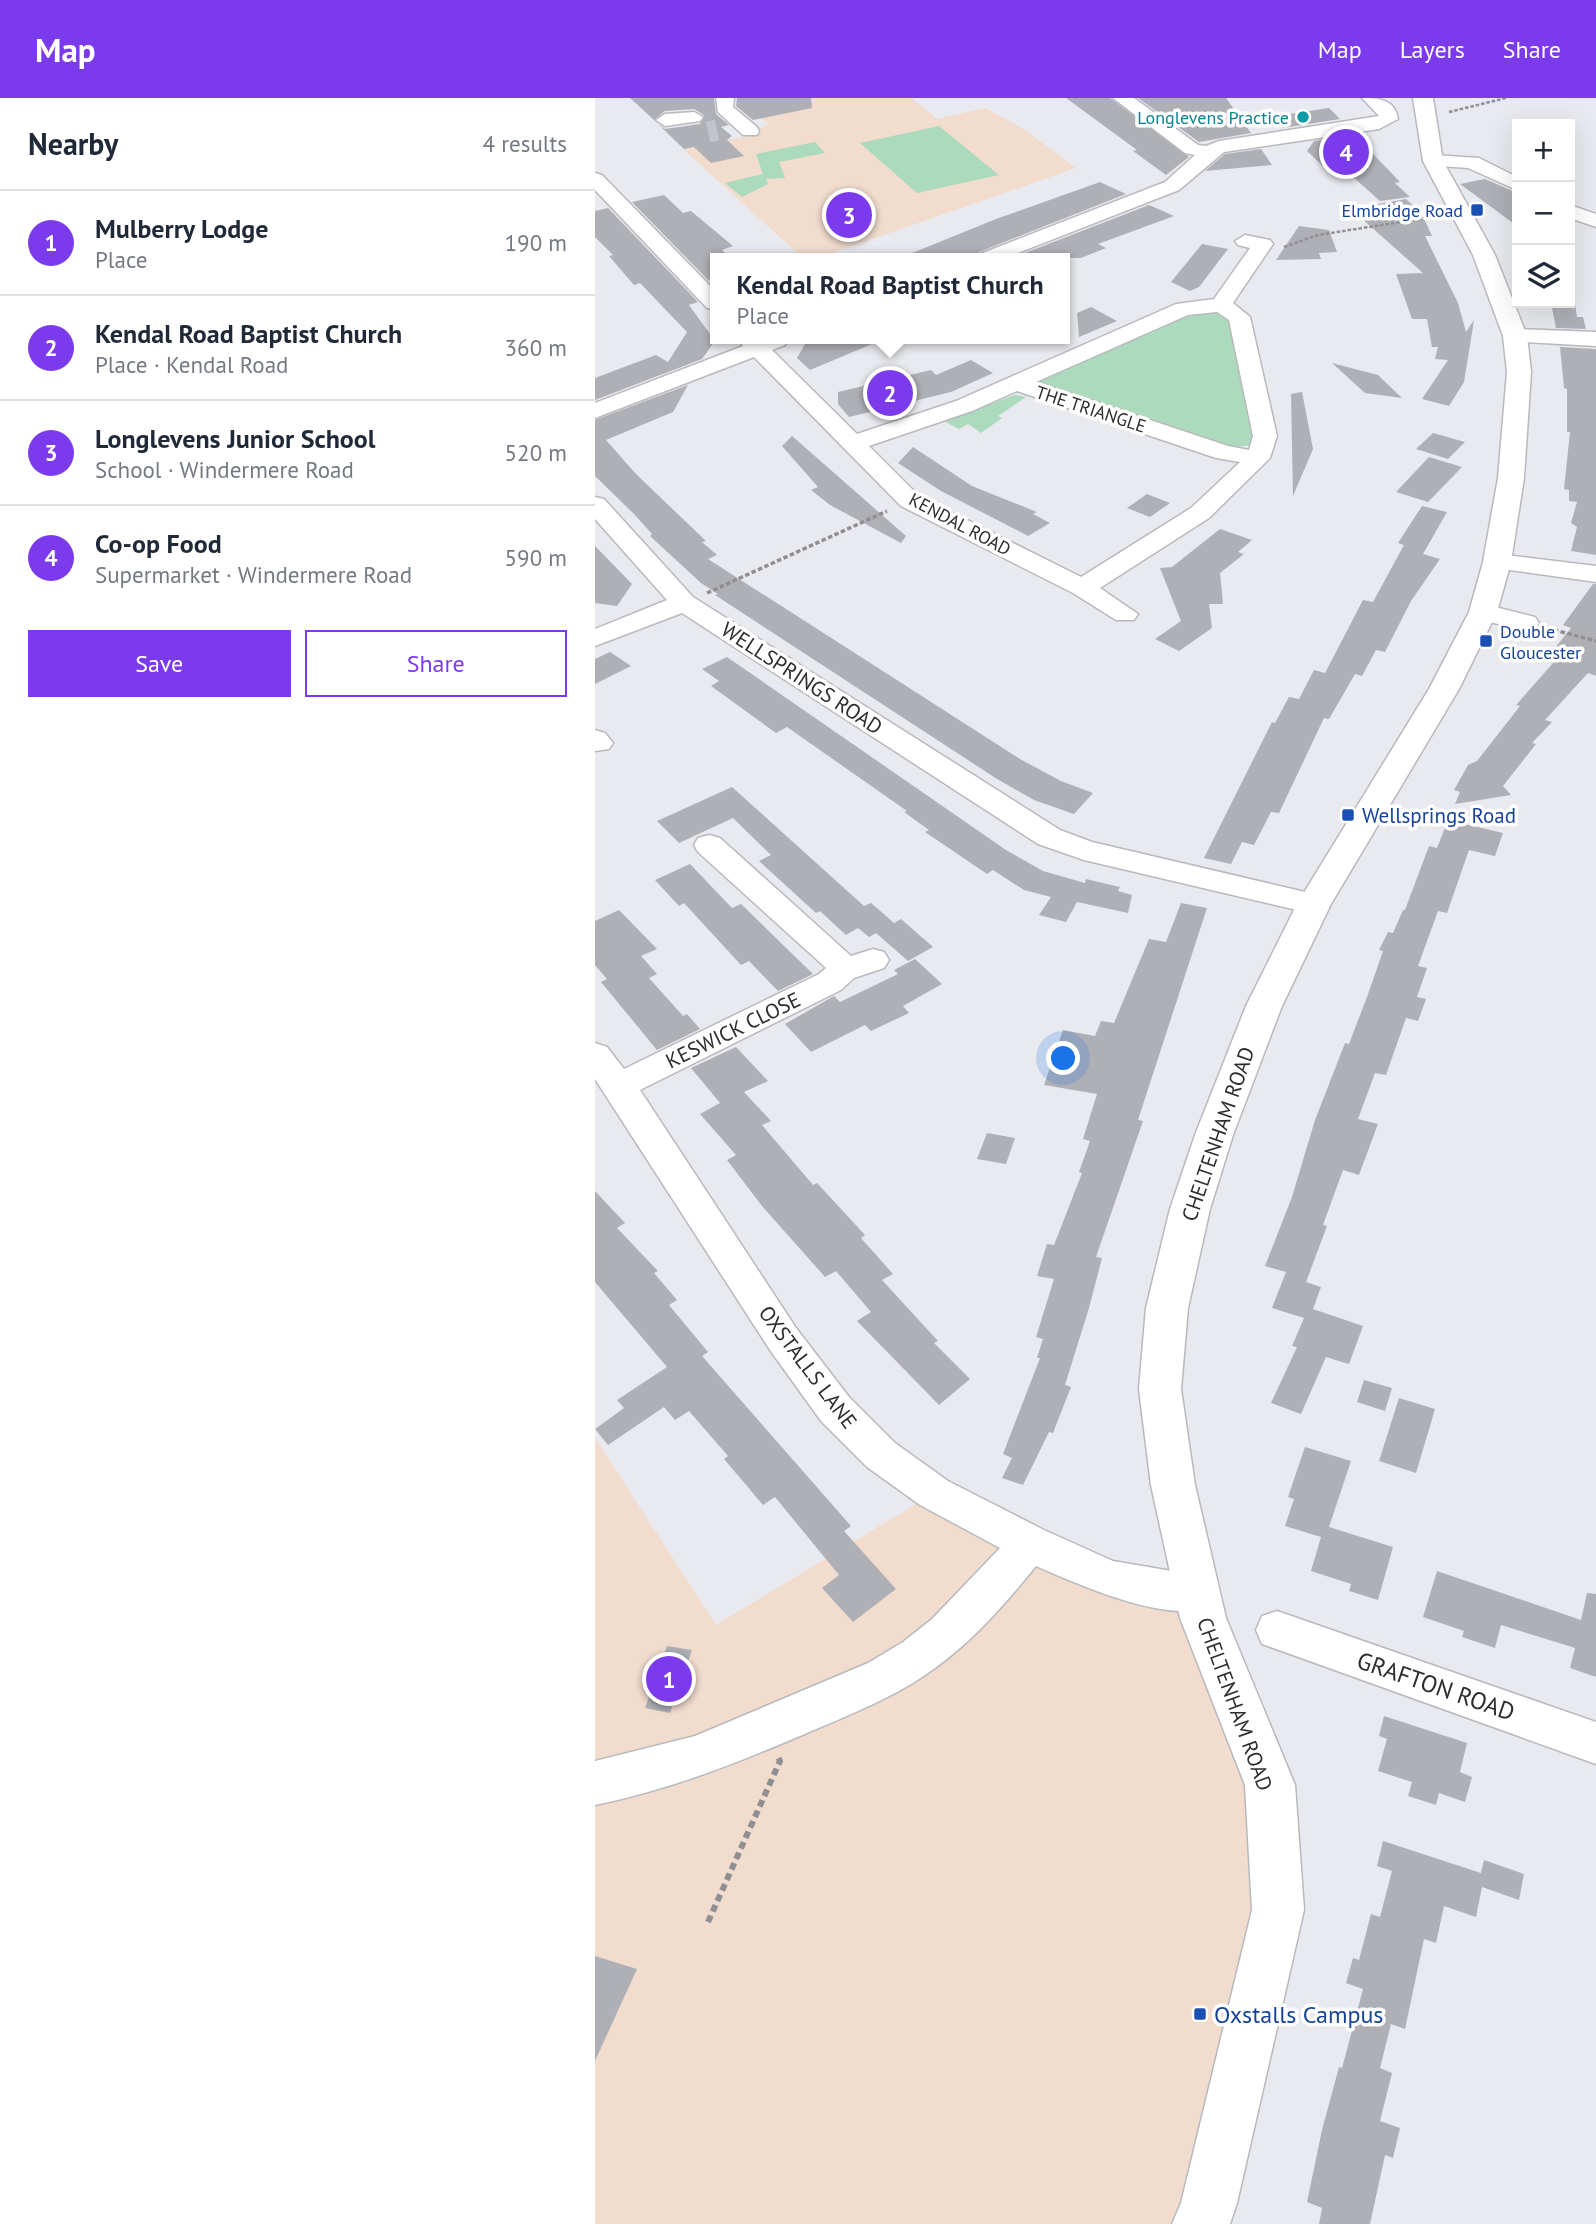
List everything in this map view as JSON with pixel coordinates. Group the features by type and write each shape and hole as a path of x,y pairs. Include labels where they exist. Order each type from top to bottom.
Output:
{"main road":[{"name":"CHELTENHAM ROAD","path":"1201,2224 1209,2203 1278,1910 1270,1784 1195,1594 1173,1485 1160,1389 1167,1308 1190,1209 1214,1135 1264,1006 1314,904 1444,689 1483,612 1497,562 1511,478 1519,372 1515,336 1484,256 1433,161 1423,105"}],"street":[{"path":"1122,98 1192,149 1207,152"},
{"path":"1000,253 1172,186 1186,177 1207,152 1219,147 1379,123 1389,119 1388,113 1371,98"},
{"path":"665,120 705,124 748,127 726,104 705,124 683,137"},
{"path":"1433,161 1472,162 1513,182"},
{"path":"595,179 710,298"},
{"path":"1575,213 1596,221"},
{"path":"1082,588 1200,513 1258,458 1265,436 1239,317 1221,305 1264,244"},
{"name":"THE TRIANGLE","path":"1016,383 1184,309 1221,305"},
{"path":"1515,336 1596,339"},
{"path":"595,411 757,344"},
{"name":"KENDAL ROAD","path":"764,344 851,444 910,501 1082,588 1125,614"},
{"path":"851,444 953,410 1016,383"},
{"name":"THE TRIANGLE","path":"1016,383 1224,453 1258,458"},
{"name":"WELLSPRINGS ROAD","path":"595,504 684,603 1049,837 1084,850 1314,904"},
{"path":"1497,562 1596,574"},
{"path":"595,638 684,603"},
{"path":"1483,612 1526,623"},
{"name":"KESWICK CLOSE","path":"619,1086 830,982 858,965 837,959 729,853"},
{"name":"OXSTALLS LANE","path":"595,1055 619,1086 783,1339 835,1409 881,1455 934,1493 1029,1544 1109,1579 1195,1594"},
{"path":"595,1783 646,1775 863,1689 932,1646 983,1599 1029,1544"},
{"name":"GRAFTON ROAD","path":"1276,1630 1596,1742"}],"path":[{"path":"1423,105 1446,112 1506,98"},
{"path":"1264,244 1461,213"},
{"path":"684,603 910,501"},
{"path":"1526,623 1596,641"},
{"path":"708,1922 780,1761 769,1728"}],"shaded area":[{"path":"912,98 937,119 986,108 1025,130 1076,168 832,253 797,253 684,150 760,133 759,128 769,124 737,100"},
{"path":"595,1438 716,1625 934,1493 1195,1594 1278,1910 1201,2224 595,2224"}],"green space":[{"path":"939,126 999,175 917,193 860,143"},
{"path":"815,142 825,153 779,162 785,178 766,179 768,184 742,197 725,183 763,174 756,154"},
{"path":"1204,308 1230,314 1258,431 1251,445 1229,448 1040,384 1040,380"},
{"path":"1015,395 1026,397 998,416 1002,418 981,433 968,424 959,429 944,421"}],"building":[{"path":"630,98 714,98 716,114 729,125 721,127 732,136 727,140 744,156 711,163 694,147 684,149 659,125 665,129 700,124 704,115 694,109 665,111 654,120"},
{"path":"737,98 811,98 812,108 753,120 736,106"},
{"path":"1066,98 1110,98 1189,157 1166,175 1133,151 1137,150"},
{"path":"1138,98 1226,98 1251,133 1199,142"},
{"path":"1329,108 1340,119 1283,128 1271,117"},
{"path":"1355,135 1400,182 1395,183 1410,197 1380,201 1342,167 1326,169 1307,151 1314,141"},
{"path":"1261,149 1272,165 1205,171 1225,154"},
{"path":"1485,179 1512,191 1512,222 1460,184"},
{"path":"1100,182 1126,194 978,253 912,253 996,219"},
{"path":"664,195 683,213 691,211 733,246 722,250 725,253 710,253 709,281 632,202"},
{"path":"1406,199 1422,214 1432,236 1425,236 1458,303 1466,332 1474,320 1464,382 1449,406 1422,399 1448,360 1435,359 1438,347 1432,347 1427,319 1412,319 1396,274 1423,273 1351,209"},
{"path":"1149,205 1174,216 1098,244 1106,248 1081,258 1070,258 1070,253 1025,253"},
{"path":"608,208 698,302 689,305 710,334 710,344 713,344 702,359 595,400 595,378 656,355 668,362 687,332 640,283 634,285 609,256 613,255 595,237 595,211"},
{"path":"1299,226 1329,230 1337,252 1319,253 1321,259 1276,260"},
{"path":"1202,244 1228,249 1199,287 1190,291 1171,282"},
{"path":"1575,303 1577,317 1583,317 1586,329 1556,328 1552,308 1575,308"},
{"path":"1091,307 1117,321 1079,337 1077,313"},
{"path":"805,344 872,344 810,370 797,358"},
{"path":"1560,347 1596,349 1596,555 1571,551 1577,527 1571,523 1577,502 1569,501 1569,490 1564,489 1570,432 1567,432 1567,389 1564,388"},
{"path":"971,360 993,373 951,392 849,417 838,404 838,392 931,370 936,375"},
{"path":"1332,363 1378,375 1402,398 1365,393"},
{"path":"688,385 673,412 606,440 636,474 706,541 702,542 717,555 708,559 1020,759 1061,781 1093,793 1074,814 1034,800 997,779 715,595 718,594 701,583 650,536 652,534 634,514 595,476 595,420"},
{"path":"1302,392 1313,449 1293,496 1291,394"},
{"path":"1433,433 1465,442 1448,459 1416,449"},
{"path":"792,436 906,536 901,543 830,505 811,490 818,487 782,446"},
{"path":"913,447 972,486 1037,512 1033,514 1050,523 1028,536 941,491 898,463"},
{"path":"1429,457 1462,467 1428,502 1396,492"},
{"path":"1147,494 1170,503 1150,517 1127,508"},
{"path":"1422,506 1447,512 1423,554 1440,559 1411,601 1385,652 1376,650 1362,676 1355,674 1329,719 1324,718 1279,813 1271,812 1254,845 1242,842 1231,864 1204,858 1272,722 1275,723 1289,697 1299,699 1314,670 1325,673 1363,600 1373,602 1404,545 1398,543"},
{"path":"1220,529 1252,540 1238,552 1244,554 1220,573 1223,604 1209,604 1212,628 1179,651 1155,639 1181,621 1160,568 1172,567"},
{"path":"595,546 632,584 617,606 595,603"},
{"path":"1593,584 1596,584 1596,676 1588,673 1545,720 1552,722 1532,743 1536,744 1503,786 1511,795 1455,804 1460,792 1454,790 1468,765 1477,761 1520,706 1516,705 1554,662 1546,659 1571,628 1563,625"},
{"path":"610,652 631,666 595,684 595,659"},
{"path":"727,657 1006,850 1043,871 1085,883 1086,879 1120,887 1118,891 1132,895 1128,913 1077,902 1066,922 1039,915 1051,897 1024,890 993,870 987,874 925,832 929,830 904,812 907,811 787,727 776,733 711,686 719,681 702,669"},
{"path":"732,787 864,906 871,903 894,923 901,919 933,947 908,961 876,933 869,937 858,928 846,935 820,911 816,913 759,861 771,855 733,818 679,843 657,821"},
{"path":"1448,820 1503,833 1495,856 1469,850 1447,913 1438,911 1418,966 1427,968 1417,997 1426,999 1418,1021 1406,1018 1386,1075 1375,1073 1358,1119 1378,1124 1359,1175 1343,1170 1323,1225 1327,1226 1306,1282 1321,1287 1313,1309 1363,1326 1349,1364 1326,1357 1301,1414 1271,1403 1297,1347 1292,1346 1304,1318 1272,1308 1286,1272 1265,1266 1292,1197 1315,1120 1345,1043 1349,1044 1367,997 1383,951 1379,950 1388,932 1393,933 1405,910 1429,846 1437,848"},
{"path":"690,864 732,908 741,904 813,974 778,991 749,961 741,965 684,903 679,906 655,880"},
{"path":"1181,903 1207,908 1138,1120 1143,1121 1096,1257 1102,1258 1065,1385 1071,1387 1053,1433 1049,1432 1023,1485 1002,1478 1012,1458 1003,1454 1040,1358 1037,1358 1043,1339 1036,1337 1054,1279 1037,1276 1047,1244 1054,1245 1082,1173 1079,1172 1090,1141 1083,1139 1097,1094 1044,1085 1063,1030 1095,1036 1101,1021 1114,1023 1149,939 1166,942"},
{"path":"619,910 657,949 641,956 657,974 649,978 683,1016 687,1014 700,1029 657,1050 601,982 607,979 595,965 595,921"},
{"path":"915,959 942,984 903,1006 909,1013 871,1031 865,1025 811,1052 785,1024 834,996 840,1002 898,974 894,970"},
{"path":"736,1047 768,1081 744,1092 771,1121 762,1125 813,1185 817,1183 865,1235 861,1238 893,1274 882,1280 938,1341 934,1343 970,1379 939,1405 857,1321 871,1312 836,1271 825,1277 762,1206 727,1160 736,1155 700,1114 720,1103 691,1068"},
{"path":"987,1133 1015,1138 1006,1164 977,1159"},
{"path":"595,1191 625,1223 617,1228 658,1271 654,1273 677,1300 669,1305 708,1352 702,1356 851,1526 844,1531 896,1589 853,1622 822,1588 839,1575 775,1497 763,1505 724,1459 728,1456 689,1411 675,1420 664,1407 608,1445 595,1429 624,1408 617,1400 667,1367 595,1282"},
{"path":"1364,1380 1392,1388 1385,1411 1357,1402"},
{"path":"1399,1398 1435,1409 1416,1473 1379,1461"},
{"path":"1305,1447 1351,1461 1329,1527 1393,1547 1378,1600 1349,1591 1351,1584 1311,1571 1321,1537 1285,1526 1294,1499 1288,1497"},
{"path":"1437,1571 1581,1620 1587,1593 1596,1594 1596,1677 1570,1668 1575,1648 1501,1625 1495,1648 1462,1637 1464,1631 1423,1617"},
{"path":"667,1646 692,1650 670,1713 645,1708"},
{"path":"1384,1716 1467,1743 1460,1772 1472,1777 1465,1802 1439,1793 1436,1805 1408,1796 1412,1782 1378,1771 1387,1739 1379,1736"},
{"path":"1383,1841 1481,1873 1484,1860 1524,1874 1519,1900 1482,1887 1476,1917 1444,1906 1436,1943 1424,1939 1405,2029 1391,2024 1380,2068 1392,2073 1380,2121 1400,2128 1393,2158 1385,2155 1370,2224 1319,2224 1322,2208 1307,2202 1322,2130 1363,1989 1346,1983 1353,1958 1359,1960 1371,1914 1380,1917 1392,1871 1377,1866"},
{"path":"595,1956 637,1969 595,2061"}],"tunnel":[{"path":"708,132 717,130"}],"place":[{"name":"Longlevens Practice","path":"1303,117"},
{"name":"Co-op Food","path":"1346,152"},
{"name":"Elmbridge Road","path":"1477,210"},
{"name":"Longlevens Junior School","path":"849,215"},
{"name":"Kendal Road Baptist Church","path":"890,393"},
{"name":"Double Gloucester","path":"1486,641"},
{"name":"Wellsprings Road","path":"1348,815"},
{"name":"Mulberry Lodge","path":"669,1679"},
{"name":"Oxstalls Campus","path":"1200,2014"}]}
